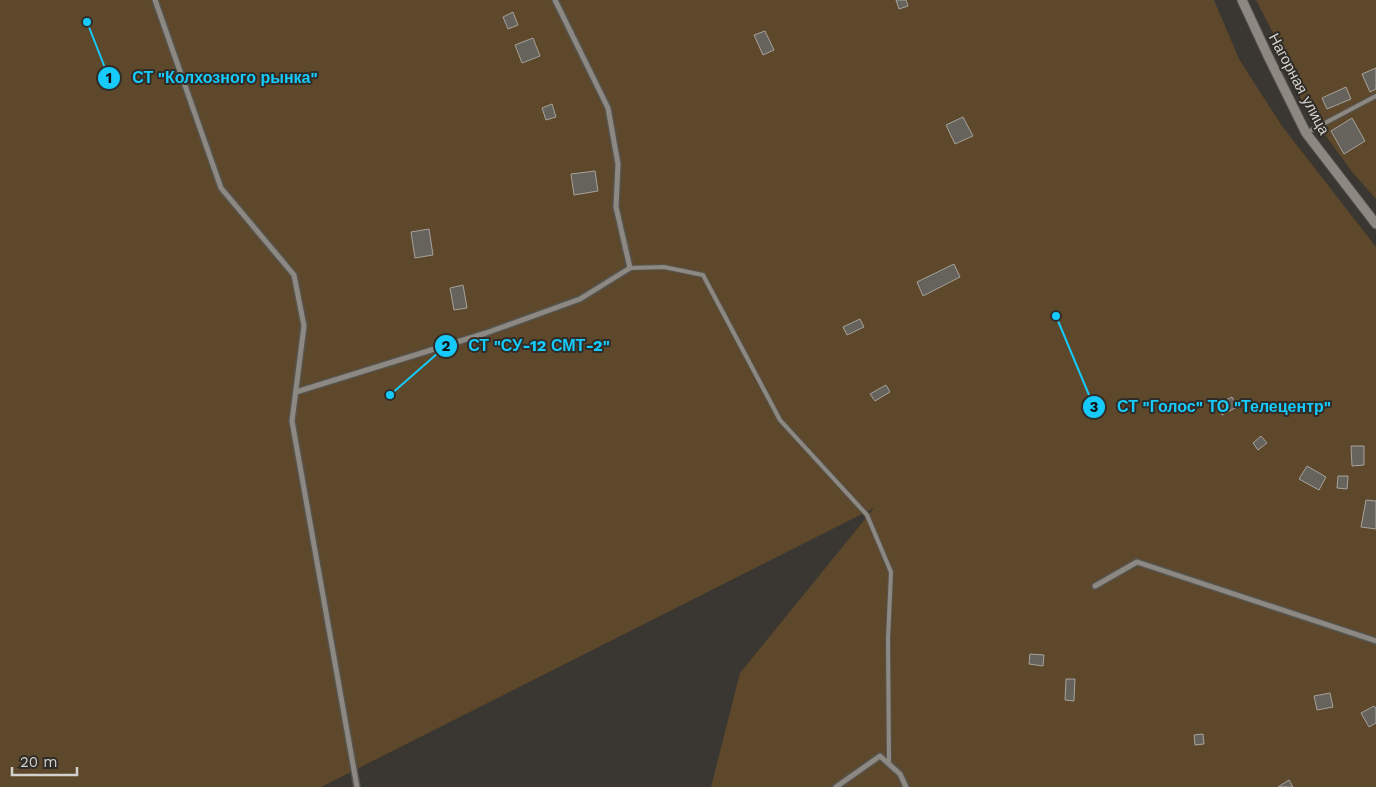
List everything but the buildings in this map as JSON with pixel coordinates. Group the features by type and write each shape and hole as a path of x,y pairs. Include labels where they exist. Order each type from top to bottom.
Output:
{"street":[{"path":"154,0 220,188 294,275 304,326 292,421 358,787"},
{"path":"296,392 486,333 580,299 630,268 616,208 618,164 608,108 555,0"},
{"name":"Нагорная улица","path":"1242,0 1306,133 1376,224"},
{"path":"1095,586 1137,562 1376,641"},
{"path":"836,787 880,756 900,774 906,787"}],"lane":[{"path":"1306,133 1376,96"},
{"path":"630,268 664,267 703,275 780,420 867,515 891,572 888,639 889,764"}],"shaded area":[{"path":"0,0 1214,0 1239,59 1282,126 1376,247 1376,787 711,787 740,673 874,508 321,787 0,787"},
{"path":"1256,0 1376,0 1376,199 1353,173 1304,106 1272,31"}],"place":[{"name":"СТ \"Колхозного рынка\"","path":"87,22"},
{"name":"СТ \"Голос\" ТО \"Телецентр\"","path":"1056,316"},
{"name":"СТ \"СУ-12 СМТ-2\"","path":"390,395"}]}
